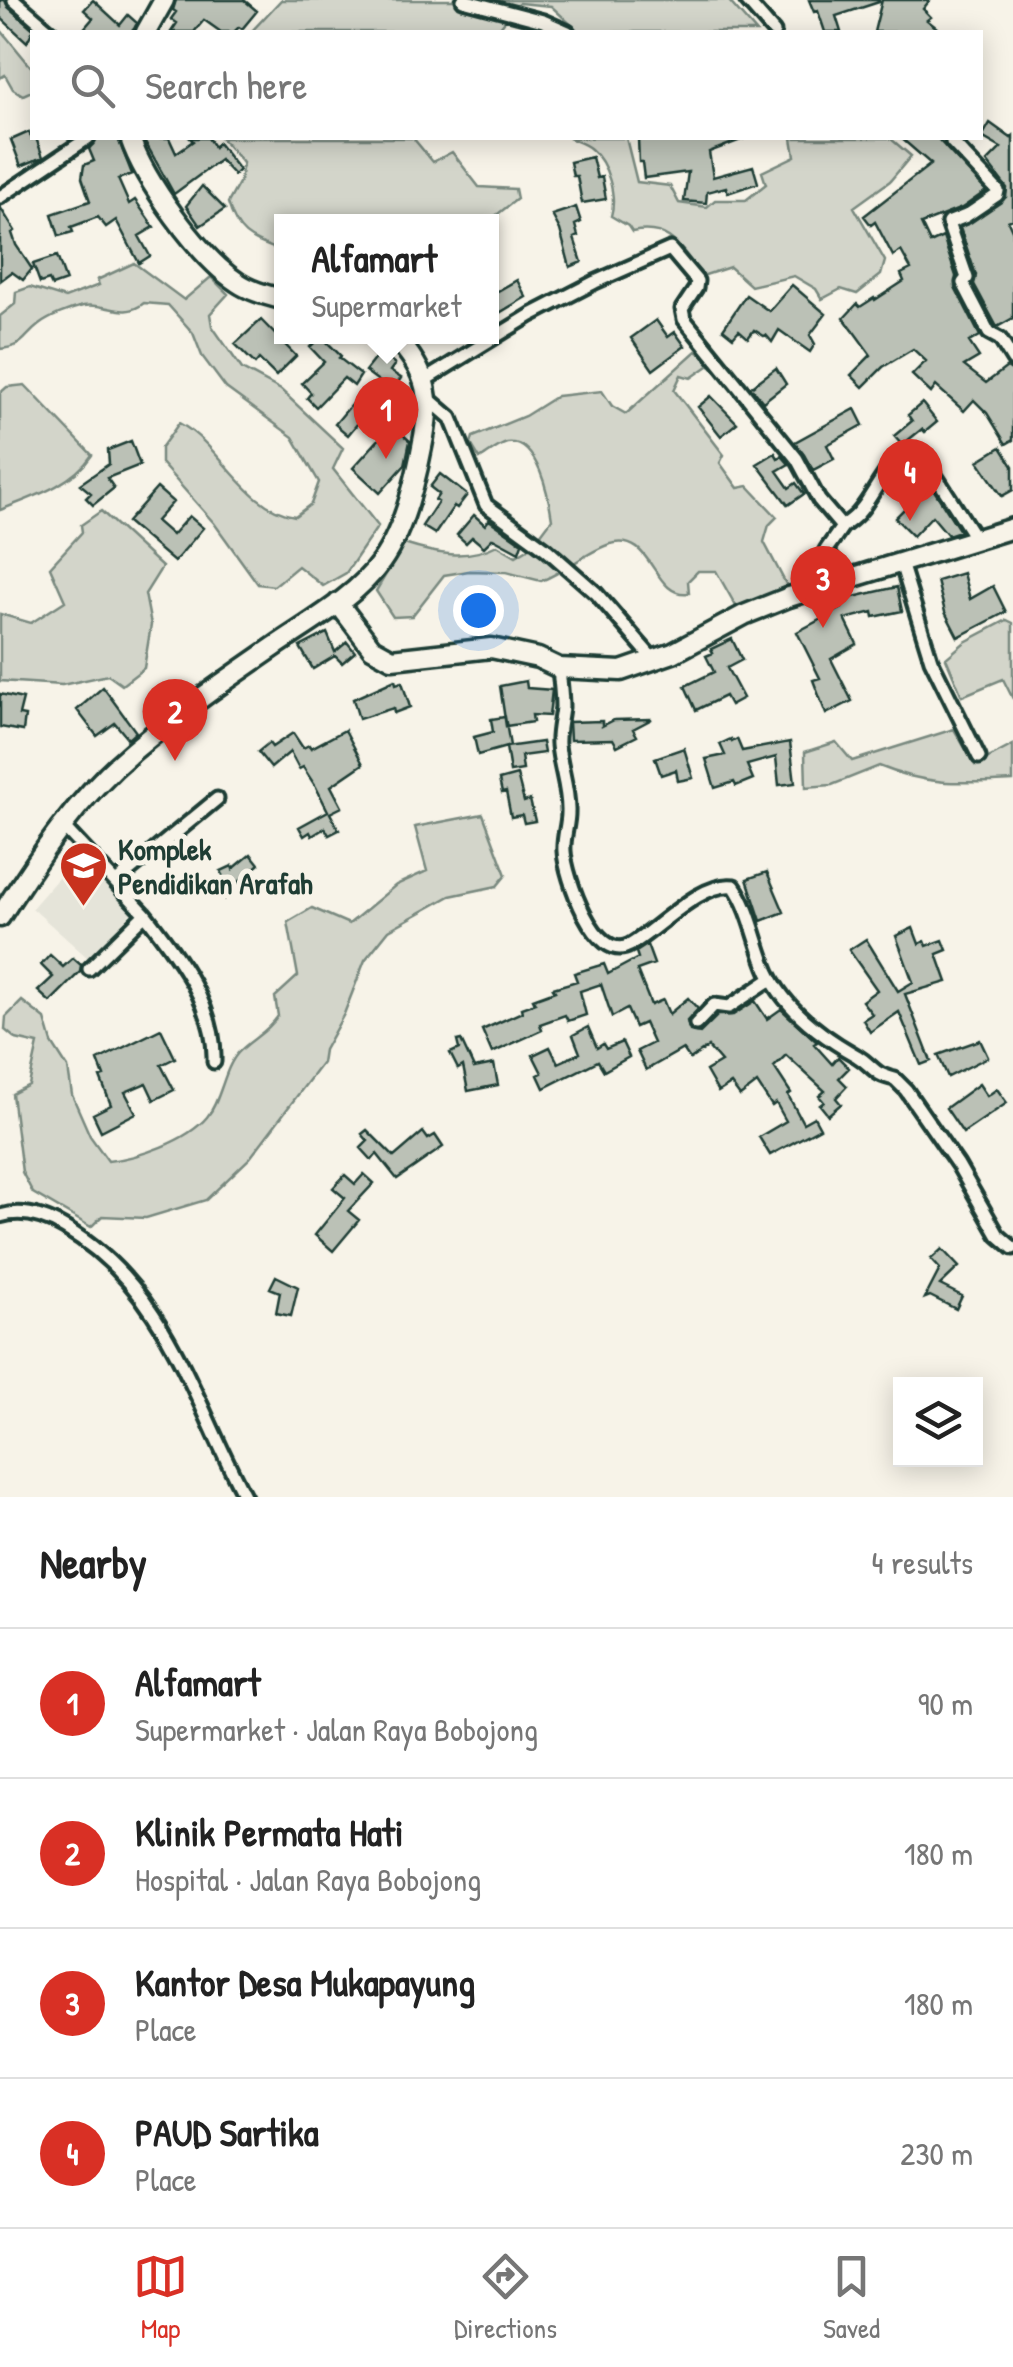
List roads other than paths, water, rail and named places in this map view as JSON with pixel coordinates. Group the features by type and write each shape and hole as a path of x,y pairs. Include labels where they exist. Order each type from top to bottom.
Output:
{"main road":[{"path":"147,30 164,0"},
{"path":"131,140 143,172 158,194 225,274 274,297"},
{"path":"0,916 61,824 131,752 210,690 338,603 381,562 415,477 430,400 425,380 401,344"},
{"path":"338,603 372,648 384,657 490,648 538,658 559,668 621,670 654,660 789,596 1013,528"}],"street":[{"path":"14,0 49,30"},
{"path":"463,0 563,30"},
{"path":"746,0 772,30"},
{"path":"0,197 85,140"},
{"path":"952,142 998,191 966,216 948,224 967,278 963,283 990,332 1000,338 1013,360"},
{"path":"499,335 595,282 670,249 697,281 682,309 684,320 798,459 819,500 842,528"},
{"path":"425,380 484,344"},
{"path":"430,400 451,418 486,505 546,549 596,593 654,660"},
{"path":"846,579 826,550 905,453 913,451 930,467 976,539"},
{"path":"901,563 932,660 978,757"},
{"path":"559,668 562,708 558,743 568,791 564,850 568,873 588,921 610,946 627,948 669,915 706,893 730,884 738,890 772,979 790,1004 830,1042 856,1056 883,1078 896,1079 958,1165 998,1235 1013,1248"},
{"path":"116,882 217,799"},
{"path":"61,824 145,914 189,976 214,1034 214,1062"},
{"path":"89,969 145,914"},
{"path":"696,1024 714,1005 729,1007 772,979"},
{"path":"1,1213 42,1217 85,1240 114,1263 146,1301 188,1375 245,1497"}],"place":[{"name":"Alfamart","path":"386,459"},
{"name":"PAUD Sartika","path":"910,521"},
{"name":"Kantor Desa Mukapayung","path":"823,628"},
{"name":"Klinik Permata Hati","path":"175,761"},
{"name":"Komplek Pendidikan Arafah","path":"83,908"}]}
